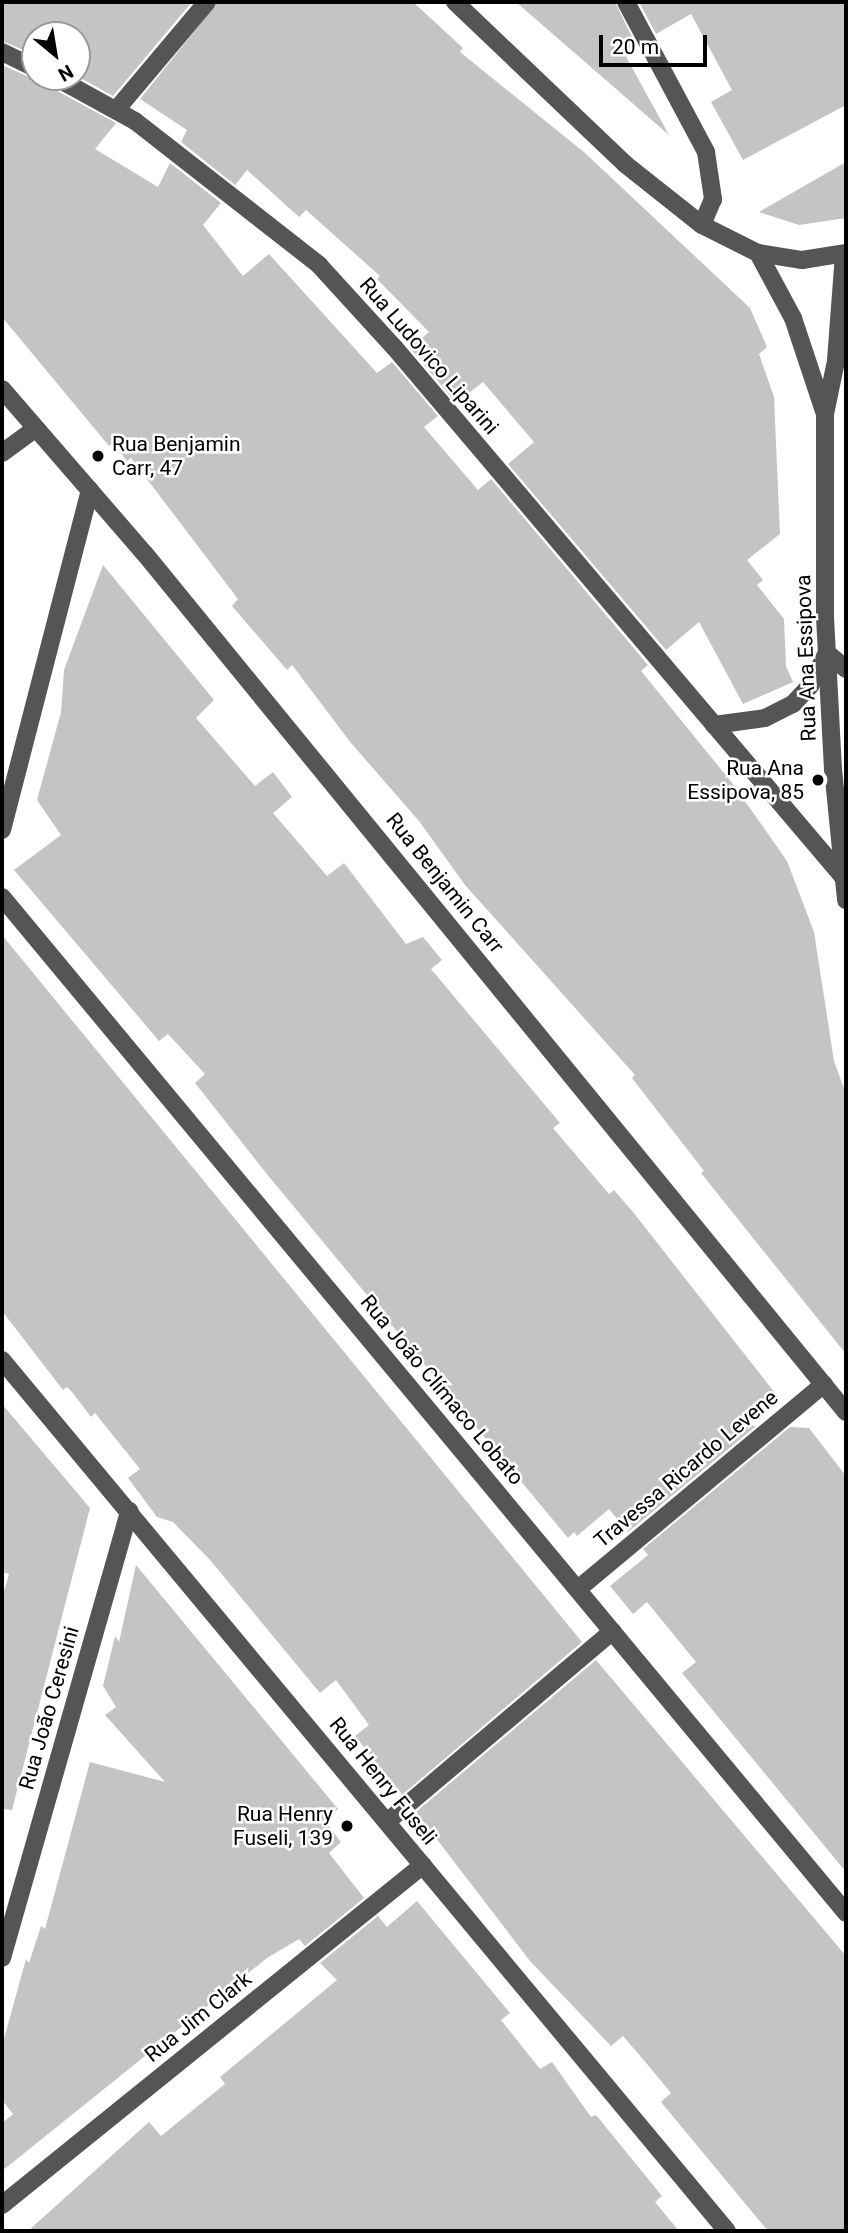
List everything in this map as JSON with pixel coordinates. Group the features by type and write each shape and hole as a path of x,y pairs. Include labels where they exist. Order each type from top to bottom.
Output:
{"street":[{"path":"116,110 207,2"},
{"path":"455,2 625,164 702,225 758,253 802,260 845,254"},
{"path":"626,2 706,152 713,199 702,225"},
{"path":"2,52 21,61"},
{"name":"Rua Ludovico Liparini","path":"81,91 116,110 184,156 319,265 844,878"},
{"name":"Rua Ana Essipova","path":"758,253 793,318 825,414"},
{"name":"Rua Ana Essipova","path":"845,254 836,361 825,414 828,653 846,900"},
{"name":"Rua Benjamin Carr","path":"2,389 90,490 846,1412"},
{"path":"2,453 36,428"},
{"path":"2,830 90,490"},
{"path":"714,725 765,718 793,704 810,686 828,653 846,669"},
{"name":"Rua João Clímaco Lobato","path":"2,897 846,1913"},
{"name":"Rua Henry Fuseli","path":"2,1360 727,2231"},
{"name":"Travessa Ricardo Levene","path":"578,1589 824,1384"},
{"name":"Rua João Ceresini","path":"2,1958 129,1511"},
{"path":"388,1821 613,1631"},
{"name":"Rua Jim Clark","path":"2,2205 423,1865"}],"building":[{"path":"2,2 192,2 113,96 91,84 91,21 21,21 21,49 2,41"},
{"path":"218,2 413,2 463,48 460,52 585,153 750,308 767,347 759,354 774,397 780,534 747,560 763,580 757,585 784,619 786,666 793,682 743,704 699,622 666,650 508,464 534,442 483,382 456,403 410,348 429,332 377,279 380,276 306,210 299,217 247,170 235,185 181,142 187,130 140,99"},
{"path":"516,2 615,2 636,45 624,53 669,135"},
{"path":"639,2 846,2 846,105 743,160 711,102 732,90 691,14 656,34"},
{"path":"2,65 21,74 21,91 57,91 116,123 95,149 158,187 170,163 221,203 203,225 243,276 269,254 377,373 392,362 438,416 424,427 478,490 491,479 648,665 641,671 733,784 787,861 814,932 834,1061 846,1094 846,1354 701,1173 704,1171 632,1078 635,1075 465,885 419,821 351,743 292,665 287,670 232,606 238,599 131,458 127,461 113,443 109,446 2,317"},
{"path":"846,162 846,218 799,225 759,212"},
{"path":"103,565 214,700 196,718 255,786 273,772 292,797 273,813 327,876 344,863 406,944 423,937 442,960 431,969 560,1123 553,1128 609,1194 614,1190 633,1212 775,1393 738,1425 756,1426 628,1532 609,1509 577,1536 574,1532 568,1538 266,1173 195,1083 205,1074 168,1034 159,1041 14,870 61,835 37,800 61,712 64,670"},
{"path":"2,935 582,1642 402,1795 355,1736 369,1725 336,1680 320,1693 210,1560 173,1522 157,1517 128,1478 140,1469 95,1413 91,1417 67,1387 63,1390 2,1311"},
{"path":"2,1404 90,1508 12,1810 2,1809 2,1599 9,1574 2,1572"},
{"path":"790,1427 809,1428 846,1476 846,1872 682,1673 696,1662 647,1602 633,1614 610,1586 648,1555 643,1549"},
{"path":"136,1565 338,1809 324,1820 341,1842 329,1853 364,1898 305,1946 299,1939 267,1958 2,2171 2,2123 13,2114 2,2100 2,2046 26,1959 29,1963 41,1926 45,1929 90,1762 165,1782 105,1715 116,1707 103,1686 115,1636 119,1642"},
{"path":"596,1660 846,1956 846,2231 768,2231 661,2102 671,2093 647,2064 623,2036 611,2046 530,1961 416,1812"},
{"path":"417,1901 510,2013 501,2020 540,2069 552,2062 591,2117 596,2115 662,2196 655,2202 679,2231 28,2231 149,2122 161,2136 225,2084 220,2077 337,1980 320,1963 378,1916 387,1927"}],"place":[{"name":"Rua Benjamin Carr, 47","path":"98,456"},
{"name":"Rua Ana Essipova, 85","path":"818,780"},
{"name":"Rua Henry Fuseli, 139","path":"347,1826"}]}
